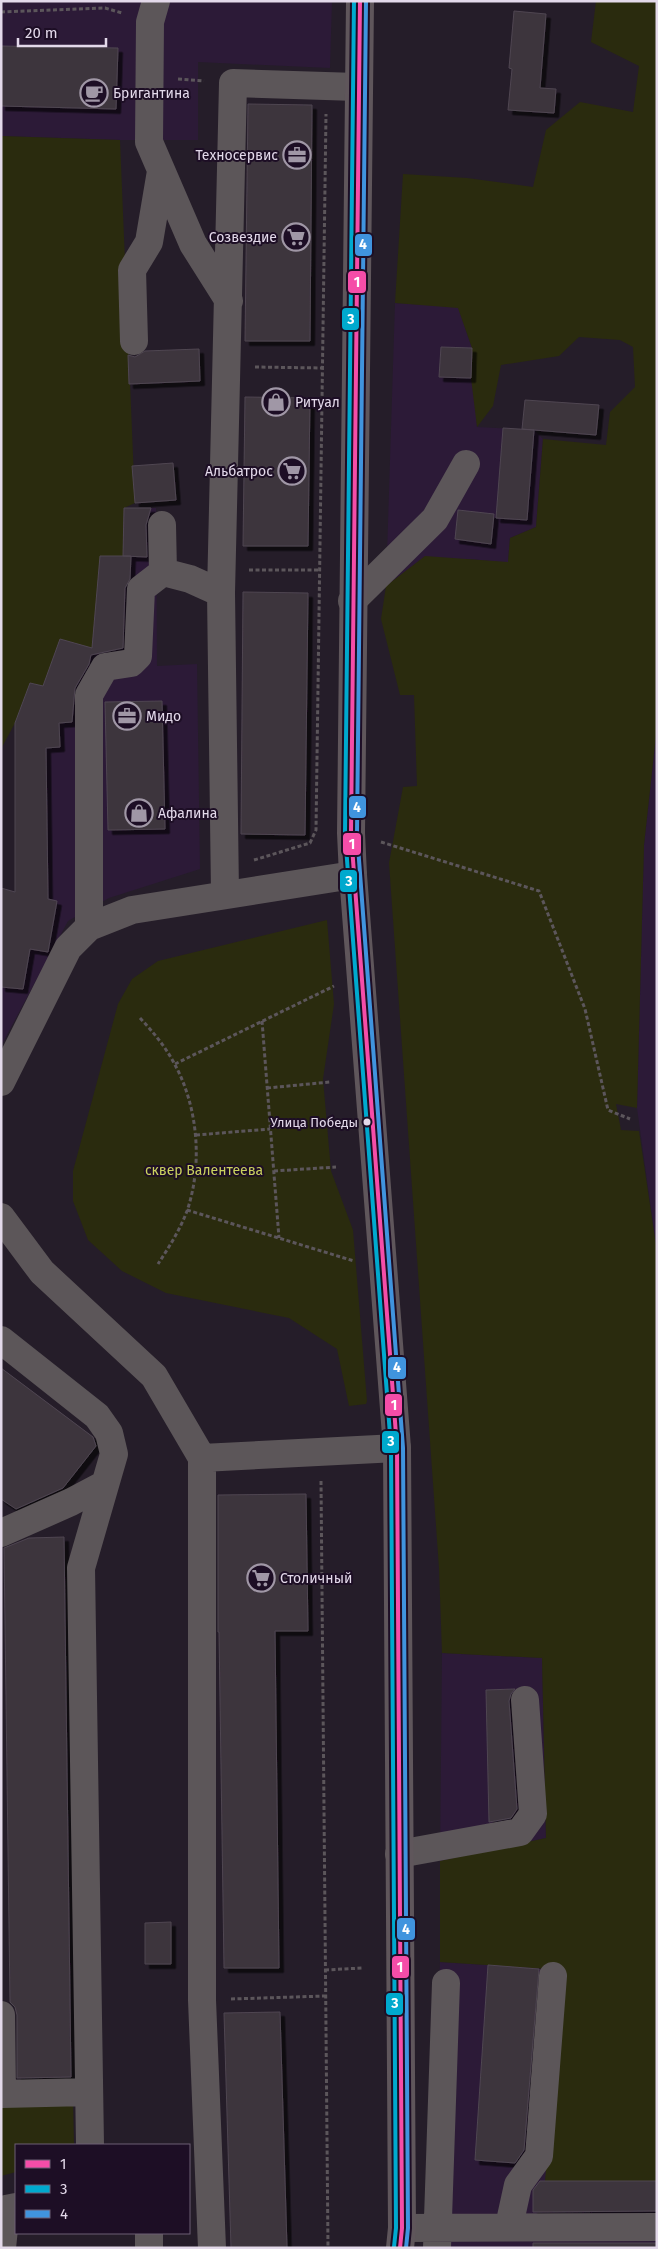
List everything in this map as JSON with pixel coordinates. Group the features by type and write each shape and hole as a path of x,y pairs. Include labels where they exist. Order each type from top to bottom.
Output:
{"main road":[{"path":"360,1 352,601 351,833 352,875 397,1448 401,2238"}],"street":[{"path":"153,12 149,142 193,244 229,301"},
{"path":"224,881 221,593 233,83 358,86"},
{"path":"134,341 132,270 148,242 161,171"},
{"path":"352,601 435,519 466,464"},
{"path":"162,525 163,572"},
{"path":"163,572 190,579 221,593"},
{"path":"89,927 89,695 104,667 131,663 138,656 140,590 163,572"},
{"path":"1,1082 68,948 89,927 132,910 224,881 352,875"},
{"path":"1,1217 42,1272 154,1376 202,1458 202,2000 212,2248"},
{"path":"1,1340 97,1416 109,1433 114,1454 81,1568 90,2144"},
{"path":"202,1458 397,1448"},
{"path":"1,1533 71,1502 105,1484"},
{"path":"400,1854 520,1832 533,1814 525,1700"},
{"path":"510,2226 518,2186 538,2156 553,1976"},
{"path":"438,2237 446,1983"},
{"path":"1,2015 2,2094 88,2092"},
{"path":"2,2248 6,2209 15,2207"},
{"path":"401,2238 438,2237 510,2226 657,2227"},
{"path":"149,2234 149,2248"}],"path":[{"path":"1,12 105,8 153,12"},
{"path":"224,881 310,843 316,830 326,86"},
{"path":"259,368 322,368"},
{"path":"252,570 319,570"},
{"path":"351,833 539,891 585,1009 608,1110 630,1119"},
{"path":"175,1064 339,983"},
{"path":"140,1018 159,1040 175,1064 189,1099 196,1135 195,1173 187,1210 175,1238 158,1264"},
{"path":"262,1021 279,1238"},
{"path":"267,1088 330,1082"},
{"path":"196,1135 270,1129"},
{"path":"274,1171 336,1166"},
{"path":"187,1210 362,1264"},
{"path":"321,1480 328,2248"},
{"path":"325,1970 362,1968"},
{"path":"202,2000 326,1996"}],"shaded area":[{"path":"1,1 332,1 330,68 198,62 198,140 120,140 1,136"},
{"path":"395,303 458,307 472,348 477,427 534,430 543,439 536,527 510,538 508,563 469,559 386,586"},
{"path":"124,508 156,508 157,666 197,664 200,869 109,898 68,921 1,1046 1,897 3,888 15,892 30,683 44,685 60,639 91,647 100,556 123,556"},
{"path":"657,726 657,1252 637,1108 644,845"},
{"path":"442,1653 542,1658 546,1838 440,1861"},
{"path":"440,1962 564,1970 657,2181 657,2248 429,2248"}],"green space":[{"path":"596,1 657,1 657,726 644,845 637,1108 616,1104 621,1130 639,1131 657,1252 657,2181 545,2181 564,1970 440,1962 440,1861 546,1838 542,1658 442,1653 439,1568 389,863 403,787 417,786 414,695 400,695 381,619 386,586 425,556 508,562 510,538 536,527 543,439 606,445 610,412 635,387 633,347 620,340 579,337 559,356 501,365 493,406 477,427 471,378 472,348 458,308 395,303 403,174 467,178 533,187 546,130 580,102 633,112 639,66 591,42"},
{"path":"1,136 120,140 135,503 124,508 123,556 100,557 92,648 60,639 43,686 30,683 15,723 1,749"},
{"name":"сквер Валентеева","path":"327,920 334,1004 323,1079 331,1171 353,1230 367,1401 366,1404 349,1406 337,1349 289,1318 166,1293 122,1271 88,1240 73,1201 73,1171 118,1004 132,979 158,961"},
{"path":"73,2100 74,2144 15,2144 15,2172 1,2176 1,2102"}],"building":[{"path":"514,11 546,14 540,88 556,89 554,113 508,110 512,69 509,68"},
{"path":"1,46 118,48 116,109 1,106"},
{"path":"248,104 312,105 310,341 245,341"},
{"path":"441,347 472,348 471,378 439,377"},
{"path":"199,349 200,381 129,384 128,355 135,357 145,351"},
{"path":"245,397 310,398 308,546 243,546"},
{"path":"525,400 599,405 596,435 522,429"},
{"path":"503,428 534,430 527,520 496,518"},
{"path":"173,463 176,500 135,503 132,466"},
{"path":"124,508 151,508 146,525 147,557 123,556"},
{"path":"458,510 494,514 491,544 455,539"},
{"path":"100,556 131,556 130,579 125,588 123,648 91,655 89,664 75,688 72,722 59,723 60,747 46,748 48,899 57,901 48,952 30,949 23,989 1,987 1,888 15,892 15,723 30,683 43,686 60,639 92,648"},
{"path":"243,592 308,593 305,835 241,834"},
{"path":"162,701 165,829 108,830 105,702"},
{"path":"1,1368 93,1437 96,1446 63,1488 16,1509 1,1499"},
{"path":"306,1494 308,1631 275,1631 279,1968 224,1968 218,1632 218,1495"},
{"path":"64,1537 71,2077 17,2078 17,2015 15,2007 10,2002 4,1548 29,1538"},
{"path":"515,1689 509,1701 517,1809 511,1818 489,1822 486,1690"},
{"path":"171,1922 171,1964 145,1964 145,1923"},
{"path":"488,1965 539,1969 524,2150 515,2163 475,2160"},
{"path":"280,2012 287,2248 231,2248 224,2013"},
{"path":"540,2181 657,2181 657,2211 533,2212 533,2190"},
{"path":"533,2243 657,2243 657,2248 533,2248"}],"transit line":[{"name":"3","path":"354,1 345,833 391,1448 396,2228 394,2247"},
{"name":"1","path":"360,1 351,833 397,1448 402,2228 400,2248"},
{"name":"4","path":"366,1 357,833 403,1448 408,2228 406,2248"}],"place":[{"name":"Бригантина","path":"94,93"},
{"name":"Техносервис","path":"297,155"},
{"name":"Созвездие","path":"296,237"},
{"name":"Ритуал","path":"276,402"},
{"name":"Альбатрос","path":"292,471"},
{"name":"Мидо","path":"127,716"},
{"name":"Афалина","path":"139,813"},
{"name":"Улица Победы","path":"367,1122"},
{"name":"Столичный","path":"261,1578"}]}
